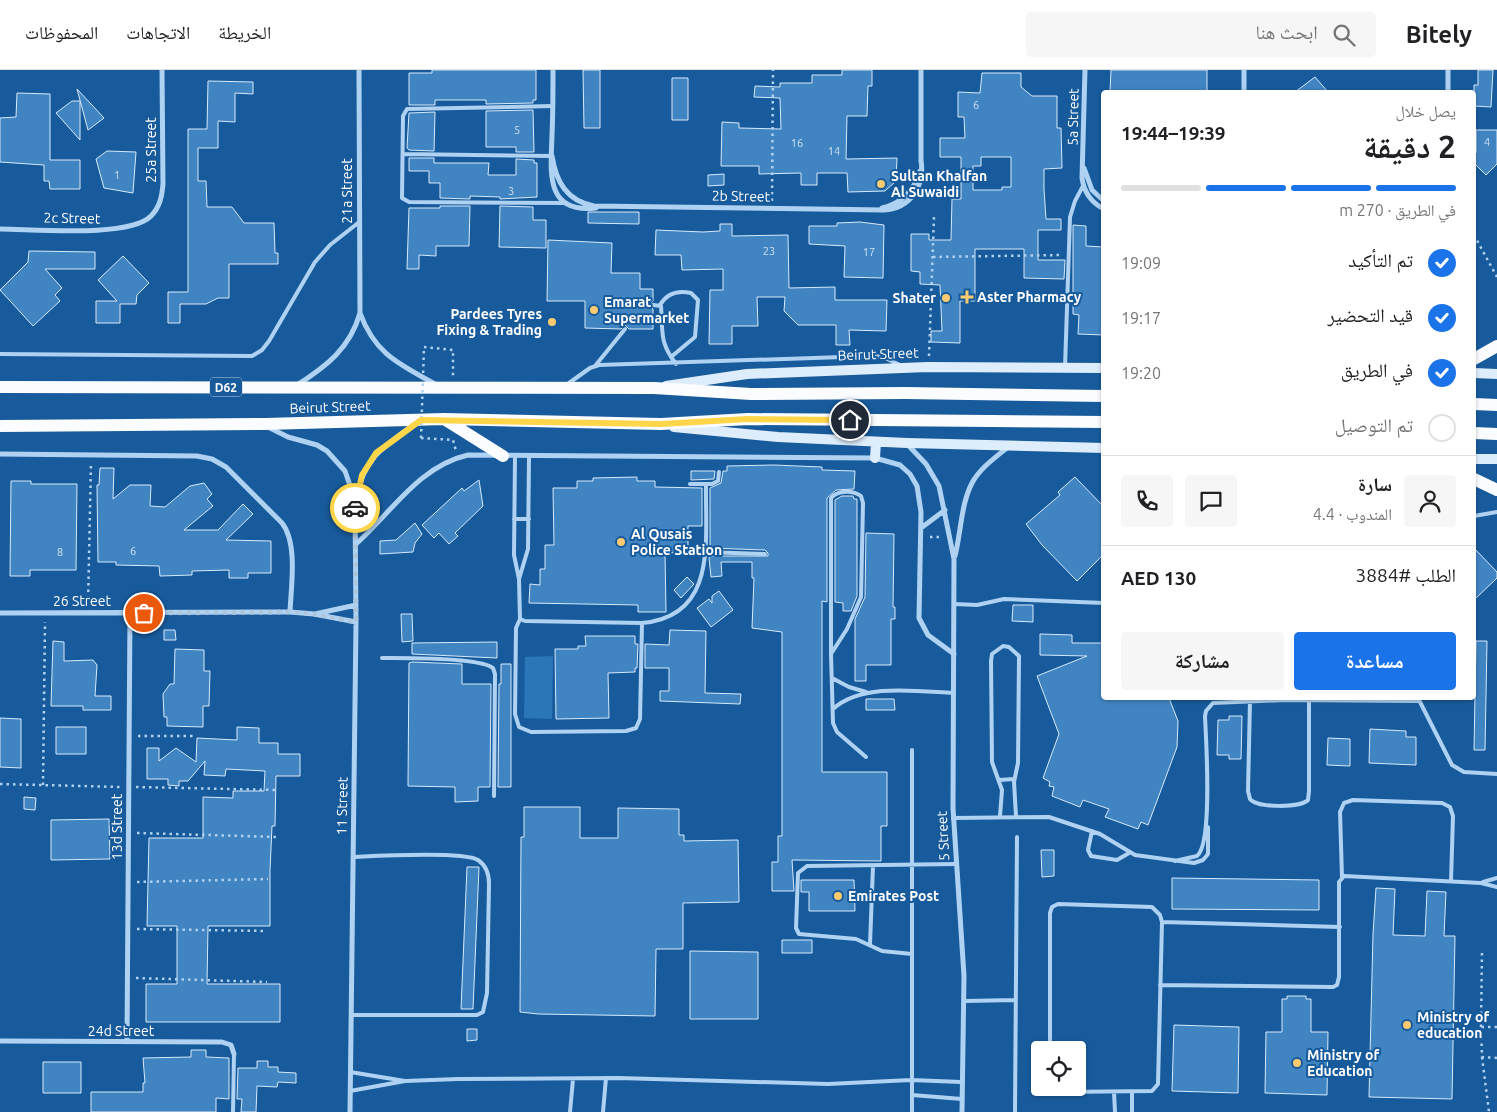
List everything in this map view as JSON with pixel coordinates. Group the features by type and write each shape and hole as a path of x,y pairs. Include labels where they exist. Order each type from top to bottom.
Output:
{"main road":[{"path":"1476,358 1497,346"},
{"name":"Beirut Street","path":"654,388 747,374 928,367 1101,368"},
{"path":"1476,373 1497,374"},
{"name":"Beirut Street","path":"0,386 654,388 742,394 1101,396"},
{"path":"1476,404 1497,405"},
{"name":"Beirut Street","path":"0,426 265,424 444,419 661,424 748,419 1101,422"},
{"path":"444,419 509,456"},
{"name":"Beirut Street","path":"661,424 747,435 876,442 1101,448"},
{"path":"1476,433 1497,434"},
{"path":"875,458 876,442"},
{"path":"1476,459 1497,459"},
{"path":"1476,480 1497,490"}],"street":[{"name":"25a Street","path":"143,223 157,209 163,184 162,70"},
{"name":"21a Street","path":"292,387 325,366 344,348 351,338 360,313 358,224 360,70"},
{"path":"553,70 551,179 558,197 566,203"},
{"name":"2b Street","path":"552,156 556,178 568,194 585,204 605,206 891,209 909,200 921,183 921,70"},
{"name":"5a Street","path":"1083,186 1085,70"},
{"path":"1244,70 1244,90"},
{"path":"1448,70 1448,90"},
{"path":"1084,165 1088,182 1101,199"},
{"path":"1083,186 1094,204 1101,208"},
{"name":"2b Street","path":"566,203 575,208 584,209 605,206"},
{"name":"2c Street","path":"0,229 114,230 143,223"},
{"name":"21a Street","path":"360,313 371,338 380,350 403,366 447,387"},
{"name":"11 Street","path":"350,1112 356,622 355,500 362,475 376,453 421,420"},
{"name":"11 Street","path":"265,424 288,437 317,445 327,451 345,471 355,500"},
{"name":"5 Street","path":"907,443 934,476 942,496 954,558"},
{"name":"5 Street","path":"962,1112 961,1082 965,1001 953,818 954,558 964,510 973,482 982,469 1009,446"},
{"path":"0,454 196,456 212,459 226,467 282,523 289,534 291,546 290,612"},
{"path":"356,544 434,469 450,460 468,455 529,457 875,458 900,466 910,474 917,486 920,498 921,528 919,618 928,635 954,654"},
{"path":"921,528 944,510"},
{"name":"26 Street","path":"314,614 356,605"},
{"name":"26 Street","path":"0,612 290,612 314,614 356,622"},
{"name":"13d Street","path":"127,1042 130,613"},
{"name":"24d Street","path":"0,1042 227,1043 231,1045 234,1054"}],"lane":[{"path":"553,106 410,108 404,112 403,116 402,195 406,202 566,203"},
{"path":"403,154 552,156"},
{"path":"1065,368 1068,255 1072,208 1083,186"},
{"path":"0,354 252,356 262,350 269,341 322,253 358,224"},
{"path":"671,357 695,337 698,300 692,293 674,293 666,296 660,305 662,340 671,357 676,364"},
{"path":"653,305 660,305"},
{"path":"564,388 595,366 625,329"},
{"path":"595,366 873,356 883,358 906,368"},
{"path":"509,456 514,519 514,555 519,580 520,619 516,628 515,714 519,727 531,732 626,731 636,728 640,719 642,623"},
{"path":"519,580 527,557 529,457"},
{"path":"690,484 716,483 719,472"},
{"path":"520,619 525,621 642,623 657,622 672,617 684,608 700,584 704,552 706,484"},
{"path":"831,654 847,629 861,597 863,503 861,496 854,492 839,493 831,498 831,654 833,709 834,728 866,758"},
{"path":"1476,516 1497,512"},
{"path":"514,519 529,519"},
{"path":"704,552 765,554"},
{"path":"954,604 977,605 1004,599 1101,603"},
{"path":"1000,816 1002,790 992,762 991,661 992,654 1003,646 1009,647 1019,656 1018,763 1014,779 1016,816"},
{"path":"382,658 462,661 488,665 493,668 495,674 494,796"},
{"path":"832,678 849,687 868,692 953,692"},
{"path":"833,709 849,698 868,692"},
{"path":"953,818 1000,816 1048,817 1092,831 1129,853 1144,858 1194,863 1206,858 1209,847 1206,711 1213,703 1218,702 1278,700"},
{"path":"1250,701 1248,795 1256,805 1300,805 1308,800 1309,796 1307,700"},
{"path":"1419,700 1452,765 1464,772 1497,774"},
{"path":"912,750 912,1112"},
{"path":"998,780 1014,779"},
{"path":"1160,985 1333,987 1337,985 1339,977 1340,882 1342,877 1340,812 1344,803 1352,800 1442,803 1450,807 1453,816 1451,881"},
{"path":"1175,861 1200,854 1204,846 1207,824"},
{"path":"1092,831 1088,850 1091,856 1117,860 1129,853"},
{"path":"1015,1112 1017,837"},
{"path":"352,1015 481,1014 486,1006 489,877 483,864 471,858 439,855 353,857"},
{"path":"912,954 882,951 856,939 799,934 796,928 797,876 800,870 807,866 956,864"},
{"path":"870,944 873,866"},
{"path":"1342,877 1481,883 1497,888"},
{"path":"1481,883 1497,878"},
{"path":"1050,1041 1050,913 1052,907 1058,904 1148,906 1157,910 1162,922 1158,1084 1152,1091 1086,1092"},
{"path":"1162,922 1340,927"},
{"path":"965,1001 1016,1000"},
{"path":"233,1112 234,1054"},
{"path":"350,1072 405,1080 606,1078 828,1084 911,1080 961,1082"},
{"path":"570,1112 573,1078"},
{"path":"603,1112 606,1078"},
{"path":"350,1091 405,1080"},
{"path":"1114,1092 1115,1112"},
{"path":"1132,1092 1132,1112"},
{"path":"912,1095 962,1099"}],"path":[{"path":"772,207 773,70"},
{"path":"928,367 934,217"},
{"path":"1476,239 1497,276"},
{"path":"933,257 1068,255"},
{"path":"447,387 453,350 424,347 421,438 453,440"},
{"path":"88,612 91,454"},
{"path":"43,785 45,613"},
{"path":"128,736 196,736"},
{"path":"128,833 277,837"},
{"path":"128,882 268,879"},
{"path":"128,929 267,930"},
{"path":"1482,950 1482,1058 1489,1112"},
{"path":"127,978 267,982"},
{"path":"1481,1027 1497,1027"},
{"path":"1482,1058 1497,1058"}],"shaded area":[{"path":"553,656 552,719 524,718 525,657"}],"building":[{"path":"432,70 536,70 536,100 533,100 533,103 486,104 486,100 435,100 435,105 409,105 409,73 432,73"},
{"path":"583,70 600,70 600,128 584,128"},
{"path":"842,70 872,70 872,86 868,86 867,116 847,116 846,159 897,158 896,181 885,191 848,192 847,173 817,173 817,185 801,185 801,173 759,174 759,166 721,166 722,122 739,123 739,128 781,129 780,98 754,97 755,86 780,87 780,83 812,83 812,75 842,75"},
{"path":"1111,70 1207,70 1207,90 1110,90"},
{"path":"1478,70 1493,70 1491,107 1476,106 1476,90 1474,90 1474,85 1478,85"},
{"path":"982,73 1021,73 1021,87 1032,96 1057,96 1057,128 1061,128 1062,168 1044,169 1044,189 1046,219 1061,219 1061,230 1038,230 1038,260 1065,260 1064,279 1024,278 1024,249 975,249 975,301 960,301 960,343 931,342 931,331 942,331 940,285 920,284 920,272 911,271 911,234 929,234 929,240 951,240 952,199 961,199 961,157 940,157 940,138 965,138 964,117 958,117 958,92 980,93","holes":["981,157 1011,157 1011,187 1002,187 1002,190 973,190 973,166 981,166"]},
{"path":"1315,77 1326,90 1298,90"},
{"path":"672,78 688,78 688,120 672,120"},
{"path":"208,81 253,82 253,94 235,93 235,122 218,121 218,148 198,148 198,181 206,181 207,207 232,207 244,223 274,223 275,253 278,253 278,264 229,264 229,298 218,298 206,304 180,304 180,323 168,323 168,292 188,292 188,129 207,129"},
{"path":"77,89 104,118 88,130"},
{"path":"17,93 50,94 50,160 80,160 80,189 50,189 49,181 44,181 44,165 0,162 0,118 16,117"},
{"path":"72,101 80,101 80,140 56,113"},
{"path":"533,110 534,152 516,152 516,147 486,147 486,111"},
{"path":"435,112 434,151 409,150 407,148 409,113"},
{"path":"1476,130 1497,130 1497,164 1486,175 1476,165"},
{"path":"107,151 136,152 133,193 104,188 96,159"},
{"path":"409,158 434,158 434,163 489,163 488,175 516,175 516,159 534,160 534,163 537,163 537,197 500,199 500,197 470,196 470,199 440,198 440,183 429,183 429,171 409,171"},
{"path":"724,174 724,185 708,186 708,175"},
{"path":"440,206 470,206 469,246 436,246 436,256 419,255 419,269 407,269 409,208 440,208"},
{"path":"500,206 533,207 533,220 546,220 546,248 499,247"},
{"path":"588,212 639,212 639,224 588,223"},
{"path":"860,222 884,225 883,278 844,277 845,246 809,244 809,226 837,226 837,223"},
{"path":"720,224 732,224 732,236 788,235 789,288 835,287 835,300 887,300 886,331 849,330 850,345 836,345 836,325 798,325 784,311 785,297 757,297 758,326 732,326 732,344 709,344 710,290 723,290 723,269 682,270 681,255 655,255 656,230 720,231"},
{"path":"1073,225 1086,226 1086,246 1101,247 1101,335 1078,334 1079,315 1073,314"},
{"path":"548,240 612,243 611,273 640,273 640,289 653,289 653,301 649,305 653,309 653,329 629,329 625,325 621,329 585,328 585,301 547,301"},
{"path":"29,251 95,252 95,269 45,269 62,288 55,295 60,301 33,326 0,290 28,262"},
{"path":"123,256 149,283 137,295 136,304 120,304 120,323 96,323 96,301 117,301 98,280"},
{"path":"727,466 822,467 822,470 855,471 854,489 836,490 827,498 827,602 822,601 822,772 887,772 887,826 881,826 881,861 792,860 794,891 772,891 772,862 778,862 778,836 782,836 782,632 752,628 754,578 752,578 752,562 721,562 722,576 711,577 709,558 710,556 768,556 765,550 710,548 710,488 721,483 723,471 727,471"},
{"path":"100,468 114,468 113,499 130,485 151,485 150,506 165,507 190,486 204,483 212,494 207,499 213,506 184,530 218,530 243,504 253,514 226,540 271,541 271,573 248,573 248,578 229,578 229,570 192,571 192,575 160,576 159,566 116,565 116,562 98,562 97,485 99,485"},
{"path":"691,471 715,471 714,479 691,480"},
{"name":"Al Qusais Police Station","path":"637,477 637,481 655,481 655,487 702,488 702,526 688,526 688,552 665,553 666,612 638,612 638,605 529,603 530,584 540,585 540,569 545,569 545,545 554,545 553,488 577,488 577,481 593,481 593,478"},
{"path":"1075,477 1101,504 1101,557 1077,581 1042,545 1026,524 1060,495 1058,492"},
{"path":"479,480 483,506 455,533 458,536 449,544 439,533 434,538 422,525 462,488 464,491"},
{"path":"11,481 31,481 31,484 77,484 76,570 30,570 30,576 10,576"},
{"path":"842,496 853,496 854,499 857,499 857,596 851,611 843,611 843,603 835,602 835,500"},
{"path":"415,523 422,534 415,543 413,552 380,554 380,541 396,540"},
{"path":"866,533 894,534 893,607 895,607 895,619 891,619 891,665 866,665 866,681 855,681 855,619 865,597"},
{"path":"1476,550 1497,572 1497,578 1476,598"},
{"path":"687,577 694,584 681,598 674,590"},
{"path":"719,591 733,610 711,627 697,608 709,599 712,603 712,596"},
{"path":"1013,605 1033,605 1033,622 1012,621"},
{"path":"401,614 412,614 413,641 402,642"},
{"path":"164,630 175,630 176,640 164,640"},
{"path":"670,630 706,631 705,693 741,694 740,704 660,701 660,691 669,691 669,668 645,668 645,644 669,645"},
{"path":"1040,634 1072,635 1072,643 1101,643 1101,700 1170,700 1178,721 1177,747 1148,825 1141,822 1138,829 1105,817 1109,809 1083,800 1080,807 1052,796 1054,787 1049,786 1050,782 1043,778 1059,734 1037,676 1087,656 1040,655"},
{"path":"585,636 635,636 635,644 638,644 637,668 635,668 635,672 608,673 609,718 556,719 555,649 578,649 578,646 586,646"},
{"path":"53,641 64,642 64,661 93,660 97,665 95,696 111,696 111,710 83,710 83,706 51,706"},
{"path":"1476,641 1487,641 1485,750 1474,750"},
{"path":"497,642 497,658 412,654 412,643"},
{"path":"175,649 204,650 204,671 210,671 209,706 203,706 203,727 167,726 167,717 164,717 163,694 170,684 174,684"},
{"path":"409,663 462,664 462,684 491,684 490,787 478,787 478,801 455,802 455,787 408,786"},
{"path":"501,664 511,664 511,787 498,787 499,684 501,684"},
{"path":"866,699 894,699 895,710 866,710"},
{"path":"1229,716 1242,716 1241,759 1229,759 1229,755 1217,755 1218,720 1229,720"},
{"path":"0,718 21,719 21,768 0,767"},
{"path":"56,727 86,727 86,754 56,754"},
{"path":"237,727 259,728 259,743 278,743 278,754 300,754 300,776 276,776 275,826 272,826 270,870 270,926 208,926 207,984 280,984 280,1022 146,1022 146,984 177,984 177,926 147,926 149,838 203,838 203,797 233,798 233,791 264,791 265,771 226,769 225,776 204,775 205,761 188,781 179,781 179,786 168,785 168,779 147,779 147,748 159,748 159,761 176,748 196,762 197,738 237,740"},
{"path":"1370,729 1406,731 1406,737 1416,737 1416,765 1369,763"},
{"path":"1328,738 1350,739 1350,766 1327,765"},
{"path":"24,797 36,798 35,810 24,809"},
{"path":"524,807 580,807 580,838 618,838 618,808 679,809 679,835 684,835 684,841 738,840 739,902 683,903 683,949 656,949 655,1016 520,1012 521,837 524,837"},
{"path":"109,819 110,859 51,860 51,820"},
{"path":"1041,850 1054,850 1054,876 1042,877"},
{"path":"467,867 479,867 473,1009 461,1009"},
{"path":"1172,878 1319,880 1319,910 1172,909"},
{"name":"Emirates Post","path":"801,880 854,880 855,911 809,911 809,892 801,892"},
{"path":"1376,888 1395,889 1393,935 1425,936 1427,891 1446,892 1444,936 1455,936 1452,1099 1369,1097"},
{"path":"782,940 812,940 812,953 782,953"},
{"path":"690,951 758,952 758,1019 690,1019"},
{"name":"Ministry of Education","path":"1287,996 1306,996 1306,999 1311,999 1311,1032 1328,1032 1327,1095 1265,1093 1266,1032 1282,1032 1282,999 1287,999"},
{"path":"1174,1025 1239,1027 1238,1093 1172,1091"},
{"path":"467,1029 477,1029 477,1040 467,1041"},
{"path":"191,1050 206,1050 206,1057 229,1058 229,1099 216,1098 216,1112 91,1112 91,1092 143,1092 143,1083 145,1083 143,1058 191,1057"},
{"path":"257,1061 268,1061 268,1067 278,1067 278,1072 296,1073 296,1083 278,1082 277,1087 257,1086 256,1112 241,1112 242,1099 237,1099 238,1068 257,1068"},
{"path":"43,1062 81,1062 81,1093 43,1093"}],"way so far":[{"path":"144,613 290,612 314,614 356,622 355,508"}],"place":[{"name":"Sultan Khalfan Al Suwaidi","path":"881,184"},
{"name":"Aster Pharmacy","path":"967,297"},
{"name":"Shater","path":"946,298"},
{"name":"Emarat Supermarket","path":"594,310"},
{"name":"Pardees Tyres Fixing & Trading","path":"552,322"},
{"name":"Al Qusais Police Station","path":"621,542"},
{"name":"Emirates Post","path":"838,896"},
{"name":"Ministry of education","path":"1407,1025"},
{"name":"Ministry of Education","path":"1297,1063"}],"route":[{"path":"355,508 358,487 368,463 385,444 421,420 661,424 748,419 850,420"}]}
